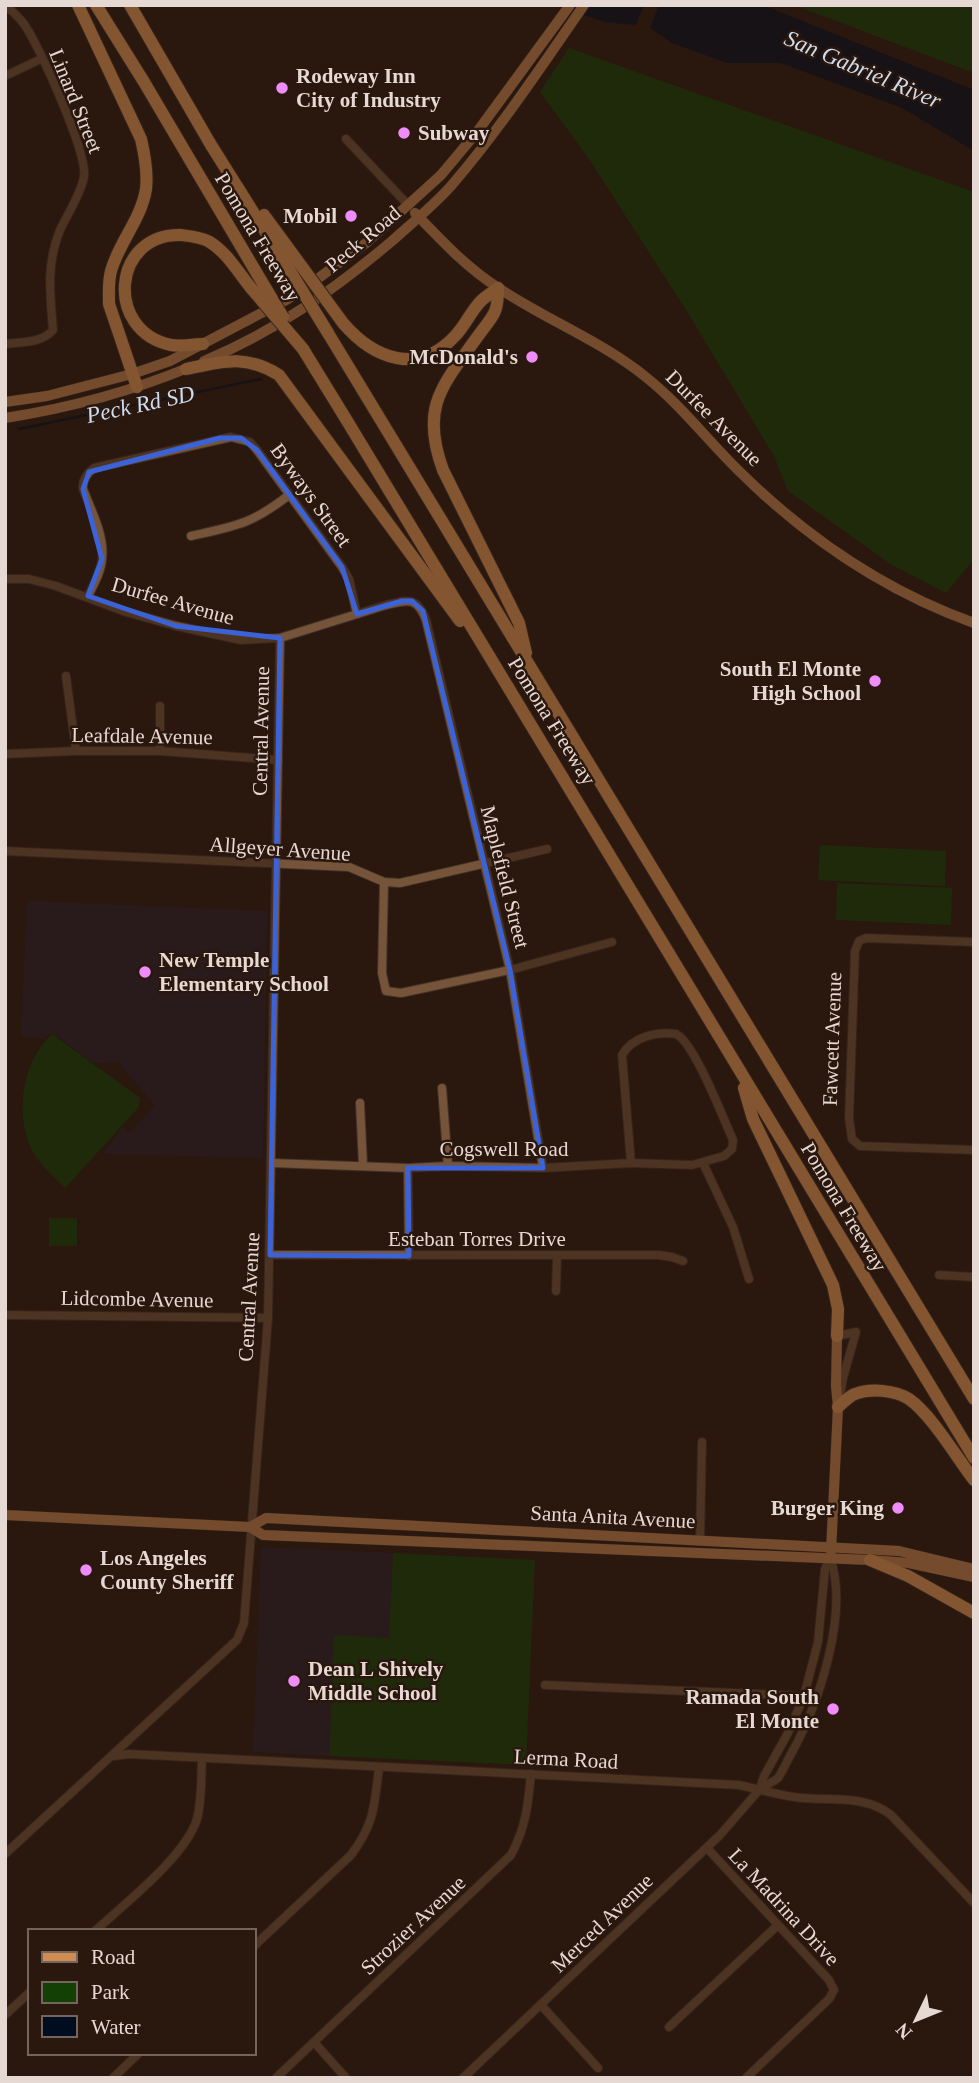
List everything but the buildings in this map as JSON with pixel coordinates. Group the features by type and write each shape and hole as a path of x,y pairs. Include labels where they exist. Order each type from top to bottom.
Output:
{"highway":[{"path":"78,5 141,139 145,157 146,190 142,204 112,268 110,278 109,304 135,381"},
{"name":"Pomona Freeway","path":"96,5 144,82 257,285 303,349 575,793 739,1071 974,1458"},
{"name":"Pomona Freeway","path":"130,5 211,145 292,263 327,333 974,1399"},
{"path":"203,344 164,343 151,338 139,327 125,303 123,287 127,270 135,255 155,240 169,235 206,240 257,285"},
{"path":"292,263 356,338 371,349 389,356 414,359 446,345 480,302 498,288"},
{"path":"498,288 498,309 444,384 435,403 433,427 435,449 443,470 519,623 528,664"},
{"path":"186,369 238,360 253,362 279,375 509,687"},
{"path":"739,1071 753,1119 833,1285 838,1309 837,1336"},
{"path":"901,1277 974,1383"},
{"path":"838,1407 853,1394 867,1391 891,1392 908,1399 929,1419 974,1480"},
{"path":"870,1560 908,1576 974,1613"}],"main road":[{"name":"Peck Road","path":"5,418 52,411 135,381 288,299 347,259 441,175 477,132 570,5"},
{"name":"Peck Road","path":"5,402 135,381 186,369 243,345 297,314 354,272 449,188 492,136 584,5"},
{"name":"Durfee Avenue","path":"408,206 458,257 498,288 624,361 646,377 688,414 770,501 826,545 914,598 974,624"},
{"path":"831,1553 838,1407 837,1336"},
{"name":"Santa Anita Avenue","path":"5,1515 250,1527 263,1535 578,1548 831,1553 899,1551 974,1569"},
{"name":"Santa Anita Avenue","path":"250,1527 266,1518 700,1541 909,1563 974,1577"},
{"path":"578,1548 579,1534"}],"street":[{"name":"Linard Street","path":"5,5 25,25 41,59 79,145 84,175 59,232 51,259 48,283 53,330 47,337 39,340 5,344"},
{"path":"5,76 41,59"},
{"name":"Durfee Avenue","path":"346,139 408,206"},
{"name":"Byways Street","path":"89,596 102,559 102,545 83,489 85,476 94,468 231,437 250,442 342,567 349,579 357,614"},
{"path":"191,536 253,520 289,495"},
{"name":"Durfee Avenue","path":"5,579 29,579 176,626 241,640 280,638 394,603 412,601"},
{"name":"Maplefield Street","path":"412,601 423,611 426,620 510,970 543,1168"},
{"name":"Central Avenue","path":"5,1854 237,1640 244,1623 268,1318 280,638"},
{"path":"66,676 76,751"},
{"path":"160,706 160,751"},
{"name":"Leafdale Avenue","path":"5,754 160,751 278,760"},
{"name":"Allgeyer Avenue","path":"5,851 349,867 384,882 400,883 547,849"},
{"path":"384,882 382,973 386,991 401,993 510,970 612,942"},
{"name":"Fawcett Avenue","path":"974,942 866,938 859,941 855,951 849,1110 849,1131 852,1139 860,1146 974,1150"},
{"name":"Cogswell Road","path":"272,1163 408,1168 543,1168 631,1163 703,1163 724,1156 732,1149 733,1140 695,1058 681,1036 670,1033 642,1038 632,1042 622,1055 631,1163"},
{"path":"442,1088 447,1166"},
{"path":"360,1103 363,1165"},
{"path":"703,1163 733,1227 749,1279"},
{"path":"408,1168 408,1256"},
{"name":"Esteban Torres Drive","path":"270,1255 659,1255 683,1261"},
{"path":"556,1256 556,1291"},
{"path":"939,1275 974,1277"},
{"name":"Lidcombe Avenue","path":"5,1315 268,1318"},
{"path":"837,1336 856,1332 838,1407"},
{"path":"700,1541 702,1442"},
{"name":"Merced Avenue","path":"760,1789 804,1696 818,1642 825,1569 831,1553"},
{"name":"Merced Avenue","path":"463,2078 707,1848 760,1789 777,1778 812,1710 828,1659 836,1574 831,1553"},
{"path":"824,1592 835,1594"},
{"path":"545,1685 804,1696"},
{"name":"Lerma Road","path":"113,1756 129,1754 739,1785 795,1797 868,1802 891,1815 974,1903"},
{"path":"97,1929 162,1869 186,1841 196,1821 202,1759"},
{"path":"256,1944 351,1855 363,1840 373,1816 379,1768"},
{"name":"Strozier Avenue","path":"276,2078 511,1855 522,1836 531,1774"},
{"name":"La Madrina Drive","path":"707,1848 829,1980 834,1990 829,1999 746,2078"},
{"path":"670,2027 778,1925"},
{"path":"5,2015 28,1994"},
{"path":"541,2006 598,2068"},
{"path":"314,2042 346,2078"},
{"path":"113,2078 137,2055"}],"highlighted area":[{"path":"220,438 241,438 257,450 342,567 357,614 402,601 412,601 423,611 510,970 543,1168 408,1168 409,1256 270,1255 280,638 176,626 88,596 102,559 83,489 89,472"}],"shaded area":[{"name":"New Temple Elementary School","path":"27,901 267,911 263,1158 103,1154 122,1127 130,1133 155,1105 118,1062 93,1063 52,1033 43,1039 21,1036"},
{"name":"Dean L Shively Middle School","path":"261,1547 393,1553 389,1638 334,1636 329,1756 253,1752"}],"green space":[{"path":"794,5 974,5 974,73"},
{"path":"569,48 974,192 974,559 946,593 892,565 788,491 774,456 688,313 589,159 540,92"},
{"path":"820,845 946,851 945,886 818,880"},
{"path":"837,883 952,888 951,925 836,920"},
{"path":"52,1034 140,1098 139,1107 65,1188 33,1152 25,1132 23,1117 24,1087 28,1072 42,1045"},
{"path":"49,1218 77,1218 77,1246 49,1246"},
{"path":"393,1553 535,1560 526,1765 329,1756 334,1635 389,1638"}],"water":[{"path":"553,5 644,5 636,25 605,22"},
{"name":"San Gabriel River","path":"659,5 763,5 974,90 974,151 902,108 781,63 727,63 672,43 650,28"}],"waterway":[{"name":"Peck Rd SD","path":"19,429 261,379"}],"place":[{"name":"Rodeway Inn City of Industry","path":"282,88"},
{"name":"Subway","path":"404,133"},
{"name":"Mobil","path":"351,216"},
{"name":"McDonald's","path":"532,357"},
{"name":"South El Monte High School","path":"875,681"},
{"name":"New Temple Elementary School","path":"145,972"},
{"name":"Burger King","path":"898,1508"},
{"name":"Los Angeles County Sheriff","path":"86,1570"},
{"name":"Dean L Shively Middle School","path":"294,1681"},
{"name":"Ramada South El Monte","path":"833,1709"}]}
